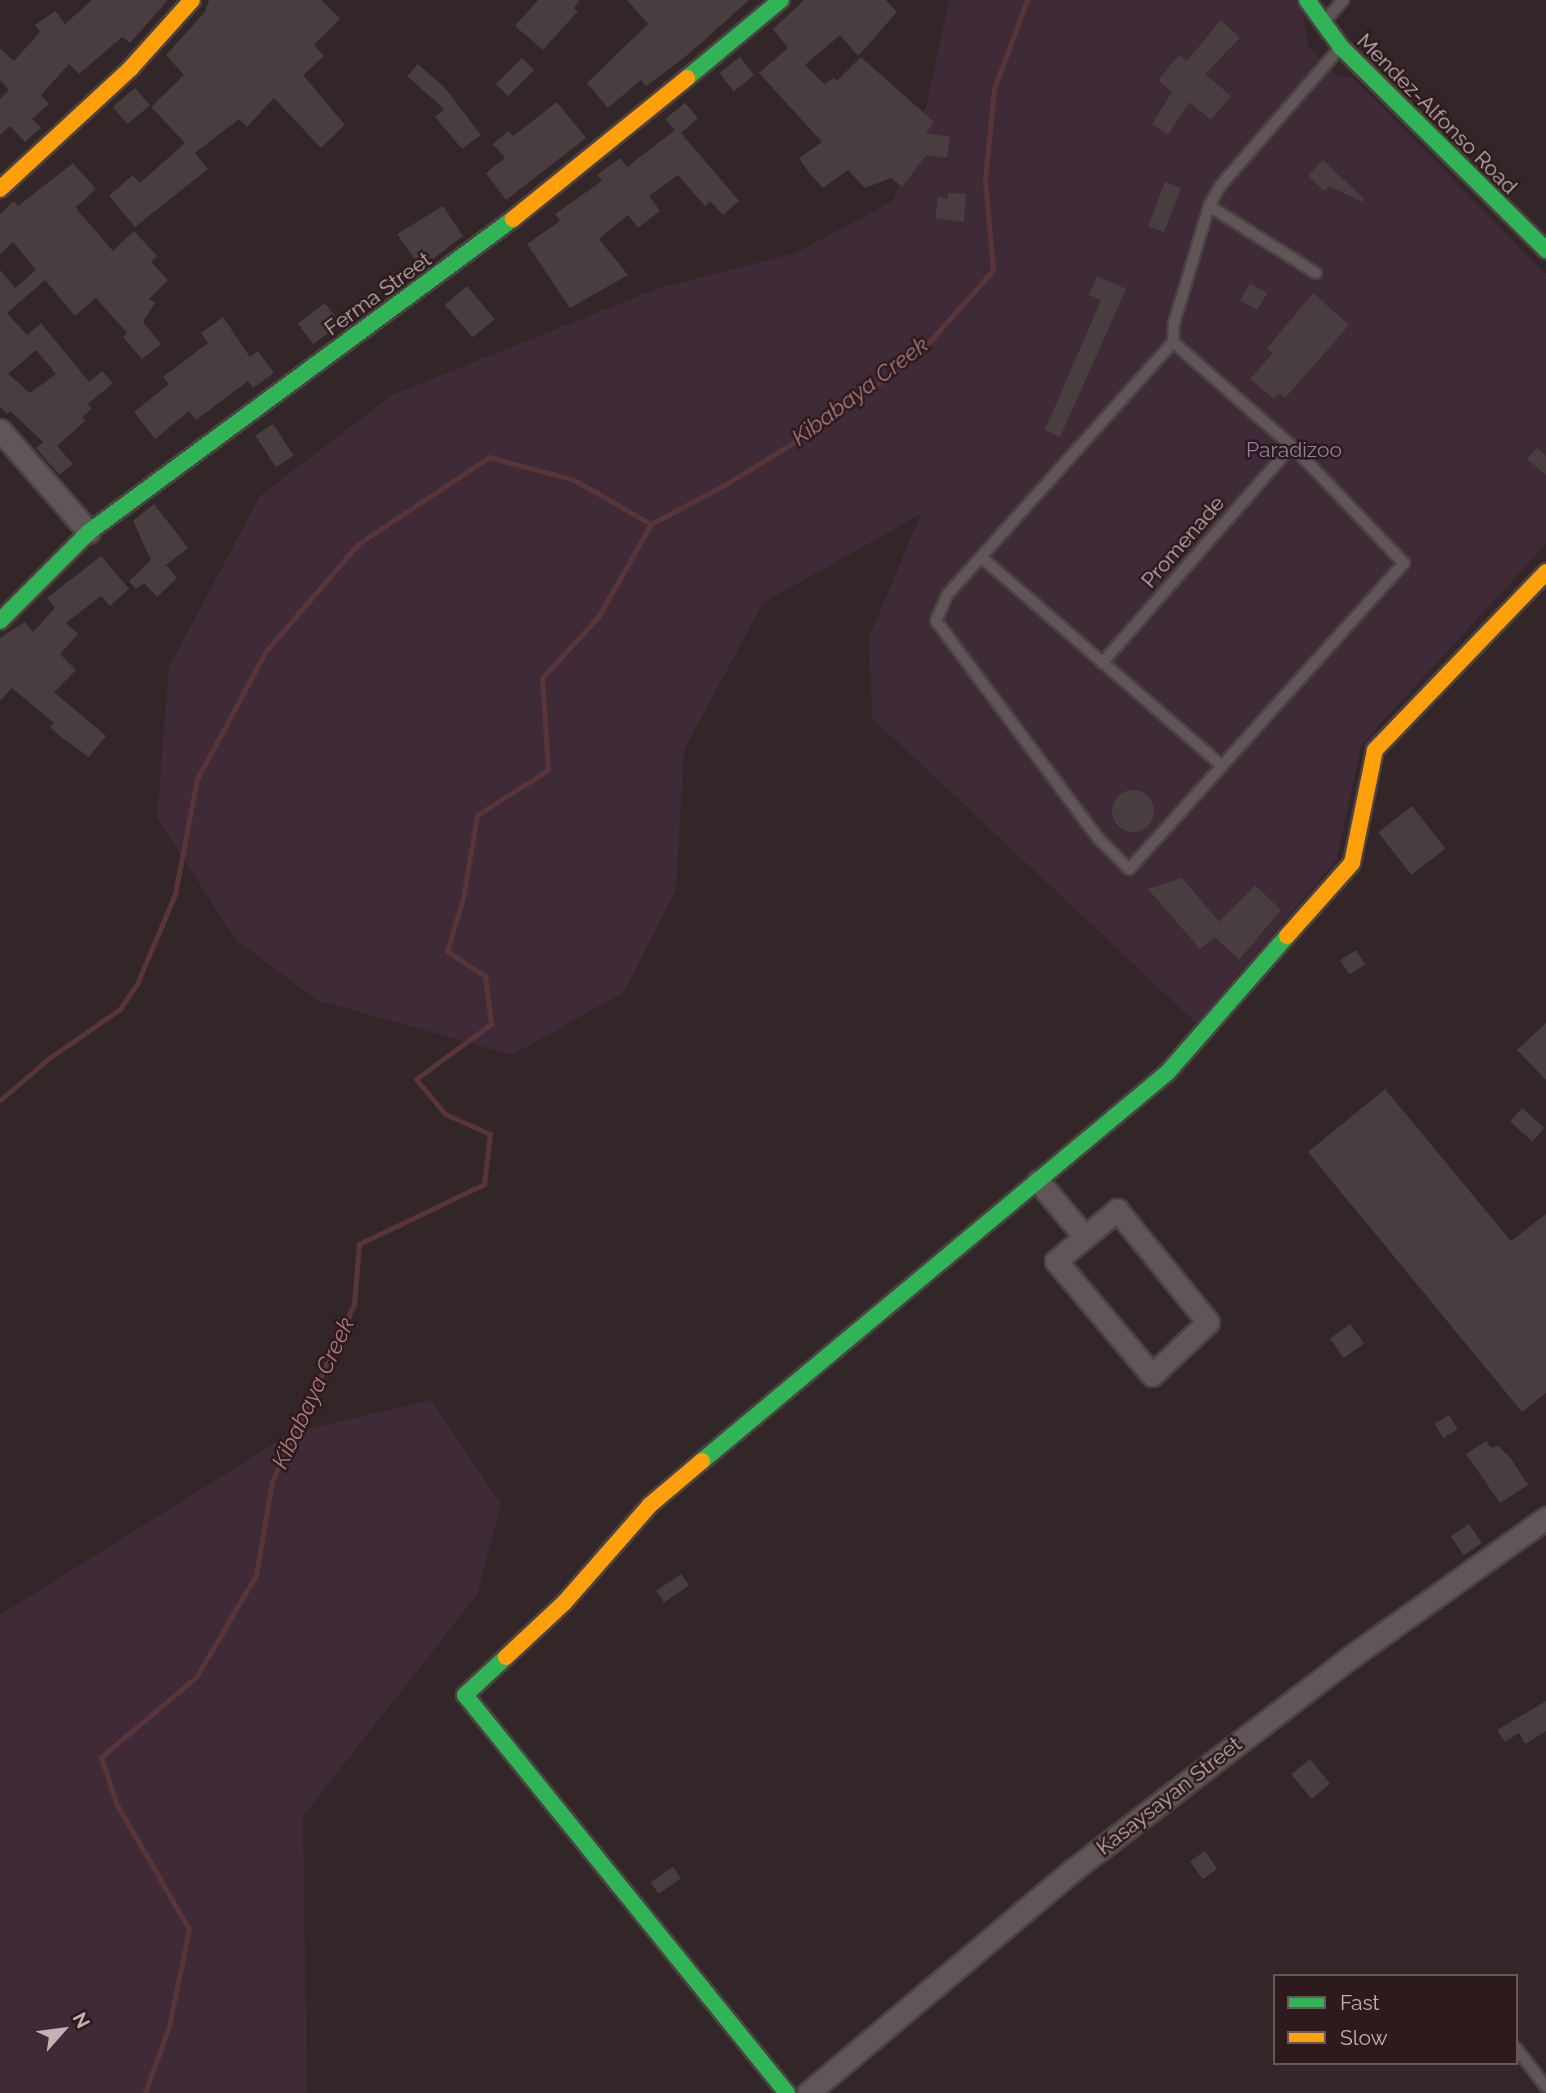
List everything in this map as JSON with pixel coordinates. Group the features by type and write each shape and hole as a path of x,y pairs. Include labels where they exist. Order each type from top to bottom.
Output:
{"street":[{"path":"0,189 131,68 192,0"},
{"name":"Ferma Street","path":"0,621 89,532 460,261 781,0"},
{"name":"Mendez-Alfonso Road","path":"1307,0 1341,47 1546,250"},
{"path":"0,430 89,532"},
{"path":"787,2093 465,1695 564,1604 650,1505 1168,1072 1352,863 1375,750 1546,572"},
{"path":"1038,1181 1085,1237"},
{"path":"1117,1210 1208,1322 1152,1375 1056,1261 1085,1237 1117,1210"},
{"name":"Kasaysayan Street","path":"808,2093 1073,1870 1349,1658 1546,1518"}],"lane":[{"path":"1323,23 1343,0"},
{"path":"1173,342 1292,446 1404,563 1129,869 1098,838 936,621 947,595 1173,342 1174,323 1209,206 1220,186 1341,47"},
{"path":"1209,206 1316,273"},
{"name":"Promenade","path":"1102,663 1292,446"},
{"path":"981,557 1221,765"},
{"path":"1518,2051 1546,2087"}],"green space":[{"name":"Paradizoo","path":"949,0 1294,0 1302,12 1309,48 1336,75 1353,78 1546,274 1546,544 1361,745 1337,859 1196,1023 872,718 869,637 921,514 763,603 684,750 676,889 624,992 512,1055 317,1000 236,940 157,818 169,667 260,496 392,395 656,289 795,253 893,201 927,103"},
{"path":"431,1400 501,1504 477,1595 303,1816 307,2093 0,2093 0,1615 291,1433"}],"building":[{"path":"92,0 168,0 130,43 122,37 79,74 69,64 41,95 49,104 32,119 41,128 25,142 10,126 0,135 0,99 9,90 0,80 0,48 14,61 40,32 35,25 55,11 65,24"},
{"path":"209,0 321,0 340,19 314,45 324,56 303,75 345,125 321,148 274,98 247,127 239,119 195,153 208,169 135,227 109,196 133,175 140,183 185,143 151,107 184,75 166,55 205,12"},
{"path":"538,0 580,0 574,8 578,11 543,50 515,26"},
{"path":"627,0 749,0 684,58 646,86 641,80 608,108 587,83 648,24"},
{"path":"804,0 886,0 897,12 858,56 840,35 805,65 824,84 834,78 837,81 861,57 934,122 926,133 950,137 947,158 926,155 902,187 891,178 865,188 848,170 823,188 810,174 799,158 822,142 759,73 788,48 773,29"},
{"path":"1221,20 1240,38 1205,74 1231,96 1211,120 1189,102 1168,135 1152,124 1172,92 1158,80 1179,55 1187,61"},
{"path":"740,57 754,75 734,91 720,73"},
{"path":"522,58 534,70 508,96 496,84"},
{"path":"418,64 445,88 481,135 462,149 435,117 444,109 407,76"},
{"path":"135,88 150,106 128,124 113,107"},
{"path":"557,102 586,138 506,200 486,173 505,158 493,144 508,131 513,136"},
{"path":"685,103 698,118 681,133 739,201 723,215 710,201 705,206 678,175 649,196 660,211 638,228 628,215 599,239 628,275 570,308 527,244 560,221 555,214 602,181 597,175 620,158 627,167 675,130 665,119"},
{"path":"1323,160 1364,199 1362,202 1329,186 1324,191 1308,176"},
{"path":"73,163 96,189 76,207 79,212 113,251 134,231 157,256 151,262 168,280 149,299 155,303 143,322 161,344 142,359 123,337 127,333 96,298 75,316 45,280 7,313 27,335 41,323 89,382 102,371 113,383 88,404 92,409 82,417 85,421 57,446 73,464 59,475 36,448 43,442 10,411 8,414 0,407 0,270 15,288 36,270 13,242 0,254 0,214 14,201 18,206","holes":["36,350 56,374 30,393 8,374"]},
{"path":"1165,182 1181,188 1164,232 1148,226"},
{"path":"948,193 966,194 964,222 935,218 938,197 948,199"},
{"path":"443,206 463,236 421,268 397,234"},
{"path":"1097,276 1126,289 1060,437 1045,430 1101,300 1089,295"},
{"path":"1250,283 1267,293 1257,310 1240,300"},
{"path":"467,286 495,319 472,338 445,305"},
{"path":"1313,293 1349,325 1285,398 1279,393 1274,399 1250,379 1273,353 1267,348"},
{"path":"325,303 341,324 313,344 298,323"},
{"path":"223,317 250,357 258,351 274,373 253,388 248,381 196,420 189,411 155,439 134,412 169,384 163,377 208,343 201,333"},
{"path":"273,424 294,456 276,467 255,435"},
{"path":"1537,448 1546,456 1546,475 1527,459"},
{"path":"154,504 188,548 166,565 177,578 157,597 144,583 136,589 129,581 151,560 133,521"},
{"path":"101,556 129,589 110,606 101,596 66,623 78,634 60,654 76,670 54,692 106,736 89,757 61,737 50,727 54,723 12,688 0,701 0,638 25,622 33,632 55,608 47,598"},
{"path":"1133,790 1148,796 1154,811 1148,826 1133,832 1118,826 1112,811 1118,796"},
{"path":"1412,806 1445,849 1411,875 1378,832"},
{"path":"1182,878 1219,922 1255,885 1281,910 1239,960 1215,937 1200,949 1148,889"},
{"path":"1356,950 1365,964 1349,975 1340,960"},
{"path":"1546,1023 1546,1080 1517,1050"},
{"path":"1385,1089 1511,1241 1546,1214 1546,1393 1522,1412 1308,1152"},
{"path":"1522,1108 1544,1128 1532,1141 1510,1121"},
{"path":"1350,1324 1364,1343 1344,1358 1330,1339"},
{"path":"1449,1415 1458,1430 1443,1438 1434,1424"},
{"path":"1486,1441 1491,1448 1498,1446 1510,1457 1528,1485 1500,1503 1466,1454"},
{"path":"1469,1524 1482,1543 1464,1555 1451,1536"},
{"path":"681,1574 689,1586 664,1602 656,1591"},
{"path":"1546,1701 1546,1731 1525,1744 1519,1733 1505,1742 1497,1730"},
{"path":"1310,1759 1330,1784 1311,1799 1291,1774"},
{"path":"1205,1851 1217,1869 1202,1879 1190,1861"},
{"path":"673,1867 681,1879 658,1894 651,1882"}],"waterway":[{"name":"Kibabaya Creek","path":"145,2093 169,2026 189,1929 117,1805 101,1757 196,1677 256,1575 272,1481 354,1304 359,1244 484,1184 490,1134 445,1114 416,1079 491,1024 485,976 447,951 463,898 477,815 548,770 542,678 598,617 651,524 728,483 836,416 922,350 993,270 985,180 994,89 1027,0"},
{"name":"Kibabaya Creek","path":"0,1100 48,1059 120,1009 137,984 175,894 197,779 266,651 358,544 489,457 574,480 651,524"}],"traffic: fast":[{"path":"687,78 781,0"},
{"path":"1307,0 1341,47 1546,250"},
{"path":"0,621 89,532 513,219"},
{"path":"702,1461 1168,1072 1287,936"},
{"path":"506,1657 465,1695 787,2093"}],"traffic: slow":[{"path":"0,189 131,68 192,0"},
{"path":"513,219 687,78"},
{"path":"1287,936 1352,863 1375,750 1546,572"},
{"path":"506,1657 564,1603 650,1505 702,1461"}]}
